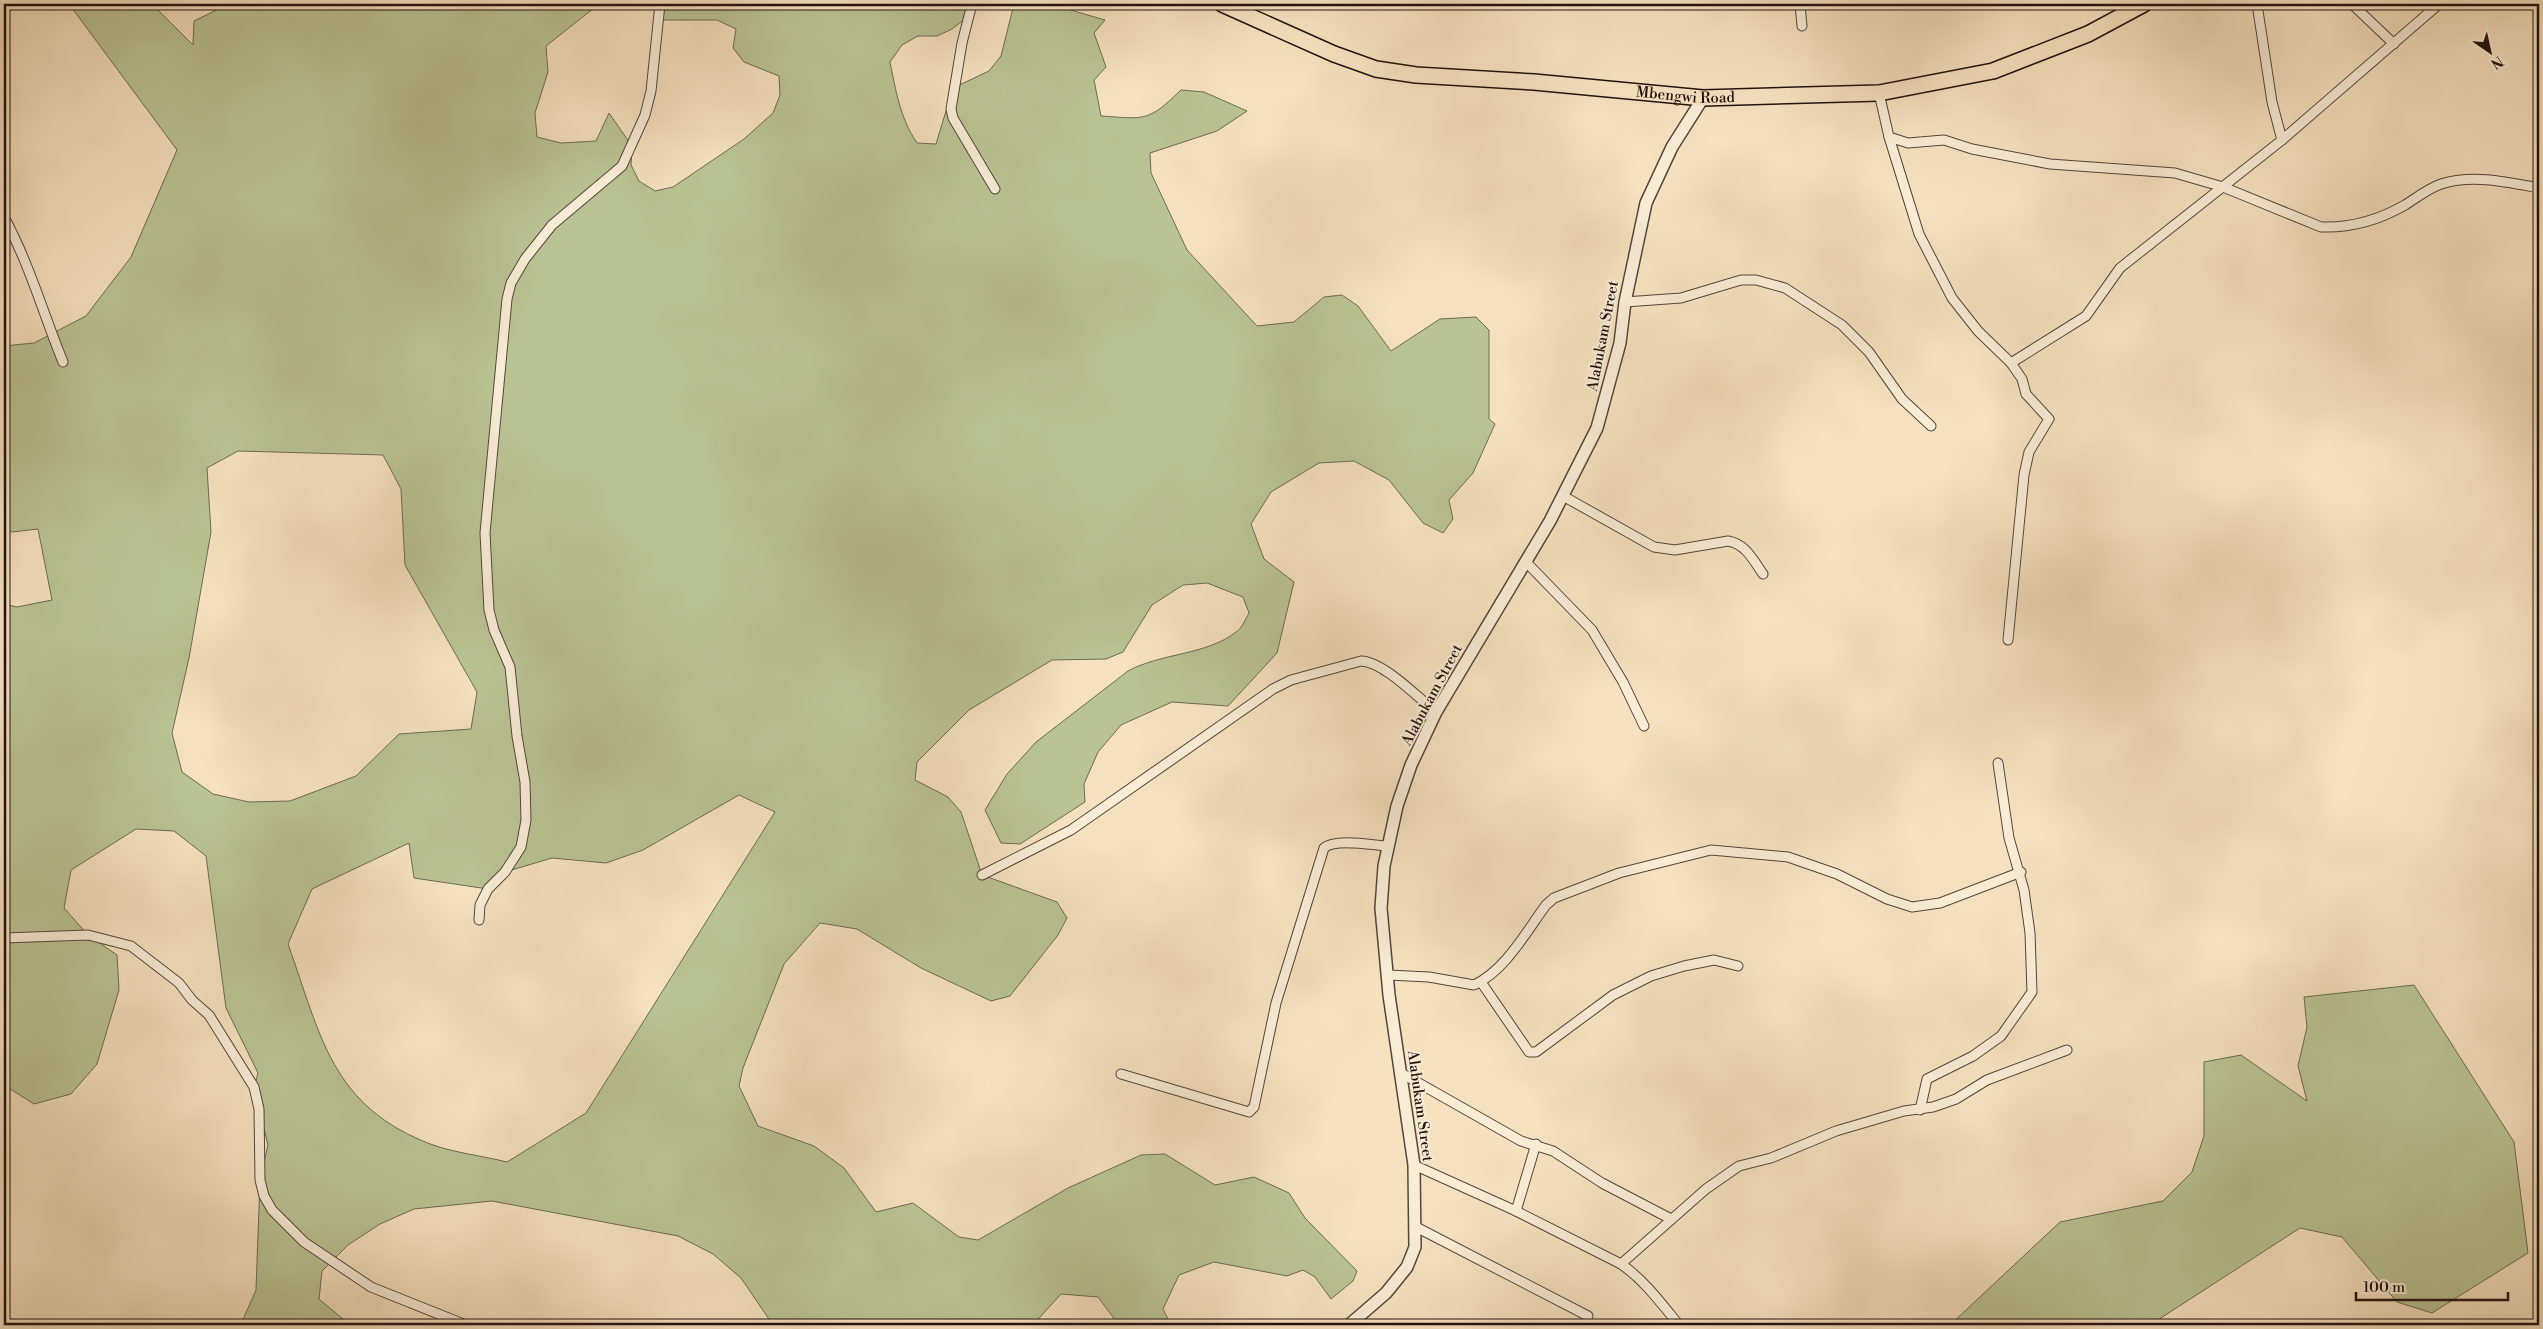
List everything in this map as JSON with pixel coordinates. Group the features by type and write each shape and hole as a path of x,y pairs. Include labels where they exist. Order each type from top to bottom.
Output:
{"main road":[{"name":"Mbengwi Road","path":"1222,4 1334,54 1376,69 1416,75 1534,82 1703,98 1879,94 1993,71 2088,34 2144,4"}],"street":[{"path":"479,920 480,905 488,889 505,872 521,847 526,820 526,782 518,736 510,667 494,630 489,610 485,534 507,299 511,283 525,259 552,225 622,166 626,159 645,116 651,91 660,4"},
{"path":"972,4 962,43 951,109 953,118 995,189"},
{"path":"1800,4 1802,26"},
{"path":"2257,4 2272,102 2282,140"},
{"path":"2352,4 2394,44"},
{"path":"2011,363 2086,316 2120,268 2282,140 2439,4"},
{"path":"1879,94 1889,137 1919,234 1943,281 1952,298 1972,323 2011,363 2022,379 2026,394 2049,418 2028,452 2008,640"},
{"name":"Alabukam Street","path":"1349,1325 1386,1293 1407,1267 1415,1246 1414,1165 1388,975 1381,908 1381,887 1387,846 1411,765 1436,712 1526,562 1563,496 1596,428 1605,402 1620,343 1625,302 1646,203 1672,147 1703,98"},
{"path":"1889,137 1908,143 1944,140 1972,149 2050,164 2175,173 2223,187 2321,227 2338,228 2363,223 2396,210 2439,184 2454,181 2491,179 2539,188"},
{"path":"4,217 21,249 34,280 63,362"},
{"path":"1625,302 1681,298 1741,280 1756,280 1785,288 1842,325 1869,352 1902,399 1931,426"},
{"path":"1563,496 1654,547 1665,550 1728,541 1738,543 1748,552 1763,574"},
{"path":"1526,562 1592,630 1623,682 1644,726"},
{"path":"982,875 1071,830 1222,724 1291,680 1360,661 1368,661 1379,666 1436,712"},
{"path":"1920,1110 1926,1079 1973,1056 2002,1036 2032,992 2030,932 2021,872 2009,838 1998,763"},
{"path":"1121,1074 1249,1112 1254,1108 1276,1003 1324,848 1329,844 1340,843 1387,846"},
{"path":"1388,975 1429,977 1474,985 1481,982 1507,957 1546,905 1554,898 1620,872 1711,850 1788,857 1837,874 1887,899 1912,906 1940,903 2021,872"},
{"path":"4,938 88,935 131,946 179,983 192,1000 209,1015 254,1087 259,1109 260,1180 264,1196 272,1210 304,1242 371,1287 466,1325"},
{"path":"1481,982 1529,1052 1536,1052 1613,995 1651,976 1684,966 1714,960 1738,966"},
{"path":"1621,1264 1706,1189 1739,1166 1771,1158 1836,1131 1904,1111 1920,1110 1956,1099 1987,1080 2067,1050"},
{"path":"1401,1073 1521,1141 1553,1150 1602,1184 1671,1219"},
{"path":"1516,1211 1536,1144"},
{"path":"1414,1165 1516,1211 1621,1264 1634,1273 1650,1289 1678,1325"},
{"path":"1416,1227 1588,1316"}],"green space":[{"path":"69,4 152,4 193,45 194,21 229,4 599,4 546,46 548,72 535,113 537,137 561,143 596,141 609,113 632,146 631,165 639,181 655,191 673,187 744,139 773,113 780,95 779,76 744,62 733,48 736,29 717,20 658,20 660,4 964,4 969,16 952,29 937,36 918,36 902,45 890,62 899,104 911,134 917,143 936,144 953,88 989,71 1001,56 1014,4 1050,4 1105,20 1094,33 1106,67 1094,80 1101,116 1137,118 1146,116 1161,108 1181,90 1204,92 1247,111 1217,131 1150,153 1151,173 1187,250 1257,326 1294,322 1324,297 1342,295 1358,306 1391,351 1440,319 1476,317 1489,330 1489,419 1495,424 1473,473 1449,500 1453,519 1443,533 1423,523 1389,480 1354,461 1319,463 1271,492 1251,524 1264,559 1294,582 1277,653 1228,706 1172,702 1121,725 1098,752 1084,784 1085,802 1020,844 1001,843 985,810 1007,774 1036,742 1128,671 1141,665 1198,650 1224,640 1240,628 1249,613 1243,597 1207,583 1183,585 1152,605 1123,652 1106,659 1052,660 969,710 917,762 915,780 948,797 961,812 982,875 1057,902 1067,918 1058,935 1010,996 991,1001 921,968 857,929 820,923 784,964 743,1068 739,1086 758,1126 814,1146 844,1168 876,1212 913,1203 959,1237 978,1240 1068,1188 1141,1155 1165,1154 1215,1185 1254,1177 1289,1193 1305,1218 1357,1271 1353,1281 1331,1299 1315,1277 1303,1270 1287,1276 1214,1262 1179,1275 1163,1309 1171,1325 1119,1325 1098,1297 1061,1294 1033,1325 773,1325 741,1278 713,1254 678,1236 492,1201 414,1209 380,1224 348,1245 322,1271 319,1299 350,1325 239,1325 256,1290 260,1180 268,1145 254,1087 258,1073 226,1008 206,856 174,831 136,829 71,870 64,908 88,935 117,955 119,990 97,1064 71,1094 34,1104 4,1085 4,604 17,607 52,600 38,529 12,532 4,526 4,346 34,343 86,316 131,257 177,150","holes":["238,451 383,455 401,489 405,565 477,692 471,729 399,734 356,776 290,801 249,802 213,794 182,772 172,733 189,658 211,532 207,468","739,795 775,812 586,1113 507,1162 433,1145 399,1129 372,1110 351,1089 335,1065 321,1038 288,944 312,889 409,843 414,878 488,889 505,872 552,858 606,863 643,850"]},
{"path":"2414,985 2514,1142 2528,1253 2432,1313 2397,1302 2342,1237 2300,1228 2150,1325 1950,1325 2060,1222 2163,1201 2192,1172 2204,1136 2204,1062 2241,1055 2307,1101 2298,1066 2307,1027 2304,997"}]}
